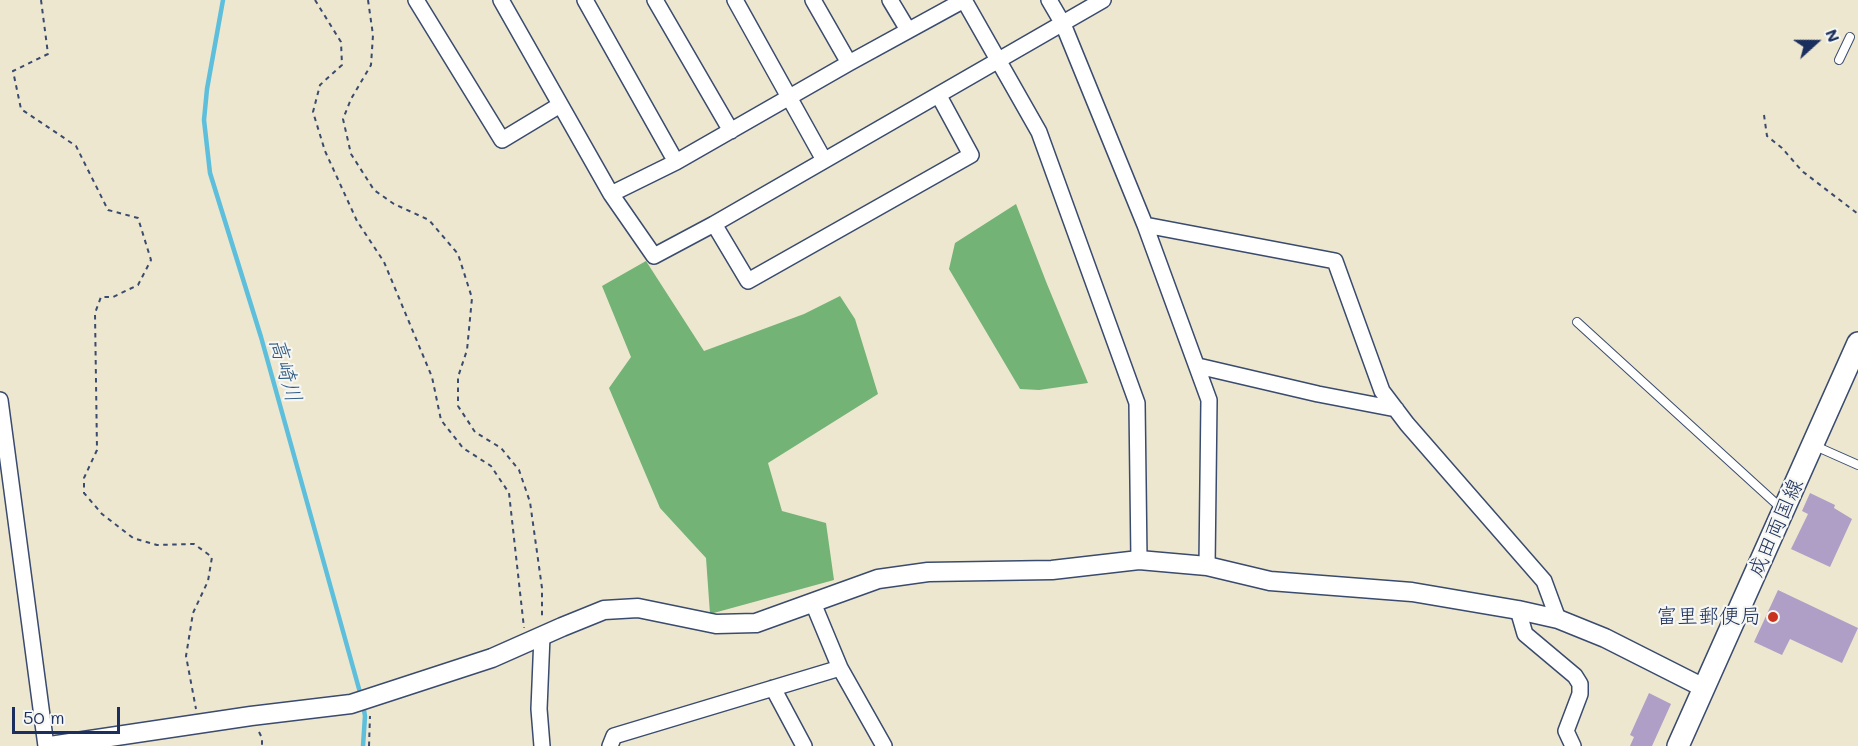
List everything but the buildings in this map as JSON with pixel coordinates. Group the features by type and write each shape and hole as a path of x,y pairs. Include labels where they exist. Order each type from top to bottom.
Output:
{"main road":[{"name":"成田両国線","path":"1678,746 1858,343"}],"street":[{"path":"416,0 502,140 560,105"},
{"path":"501,0 611,194 654,256 939,96 1103,0"},
{"path":"585,0 676,162"},
{"path":"655,0 730,131"},
{"path":"735,0 824,160"},
{"path":"813,0 849,63"},
{"path":"890,0 908,30"},
{"path":"611,194 676,162 964,0 1039,132 1137,403 1139,560"},
{"path":"1049,0 1064,24 1145,225 1209,400 1207,566"},
{"path":"714,224 748,281 971,155 939,96"},
{"path":"1145,225 1335,261 1382,391 1407,424 1544,581 1558,619"},
{"path":"1198,366 1318,394 1396,409"},
{"path":"0,400 48,746 351,704 492,658 604,610 638,608 716,624 756,623 878,579 928,572 1052,570 1139,560 1207,566 1270,581 1412,592 1558,619 1605,638 1704,688"},
{"path":"813,603 840,668 884,746"},
{"path":"1518,610 1526,634 1575,676 1580,684 1580,694 1566,731 1573,746"},
{"path":"534,640 542,746"},
{"path":"610,746 614,736 840,668"},
{"path":"773,688 804,746"}],"lane":[{"path":"1839,60 1850,37"},
{"path":"1577,322 1784,511"},
{"path":"1813,445 1858,465"}],"path":[{"path":"41,0 48,54 13,71 21,109 76,146 108,210 138,218 151,260 138,285 113,297 101,297 95,313 97,450 84,478 84,493 102,514 133,538 157,545 194,544 212,557 208,580 193,613 186,656 198,724"},
{"path":"315,0 341,42 342,65 320,86 313,112 325,151 357,221 384,262 432,377 441,420 463,448 491,466 509,493 534,640"},
{"path":"368,0 373,35 371,65 351,99 343,119 351,154 374,190 394,204 429,220 458,254 472,298 467,350 458,377 458,406 475,432 501,448 519,470 530,502 542,588 534,640"},
{"path":"1764,115 1767,136 1782,148 1802,171 1858,214"},
{"path":"369,698 369,746"}],"green space":[{"path":"1016,204 1088,383 1039,390 1020,389 949,269 955,243"},
{"path":"646,261 704,351 804,314 840,296 855,319 878,394 768,463 782,511 826,523 834,580 710,614 706,558 660,508 609,388 631,357 602,286"}],"waterway":[{"name":"高崎川","path":"223,0 207,89 204,120 210,173 261,337 361,696"},
{"name":"高崎川","path":"363,704 365,716 363,746"}],"place":[{"name":"富里郵便局","path":"1773,617"}]}
